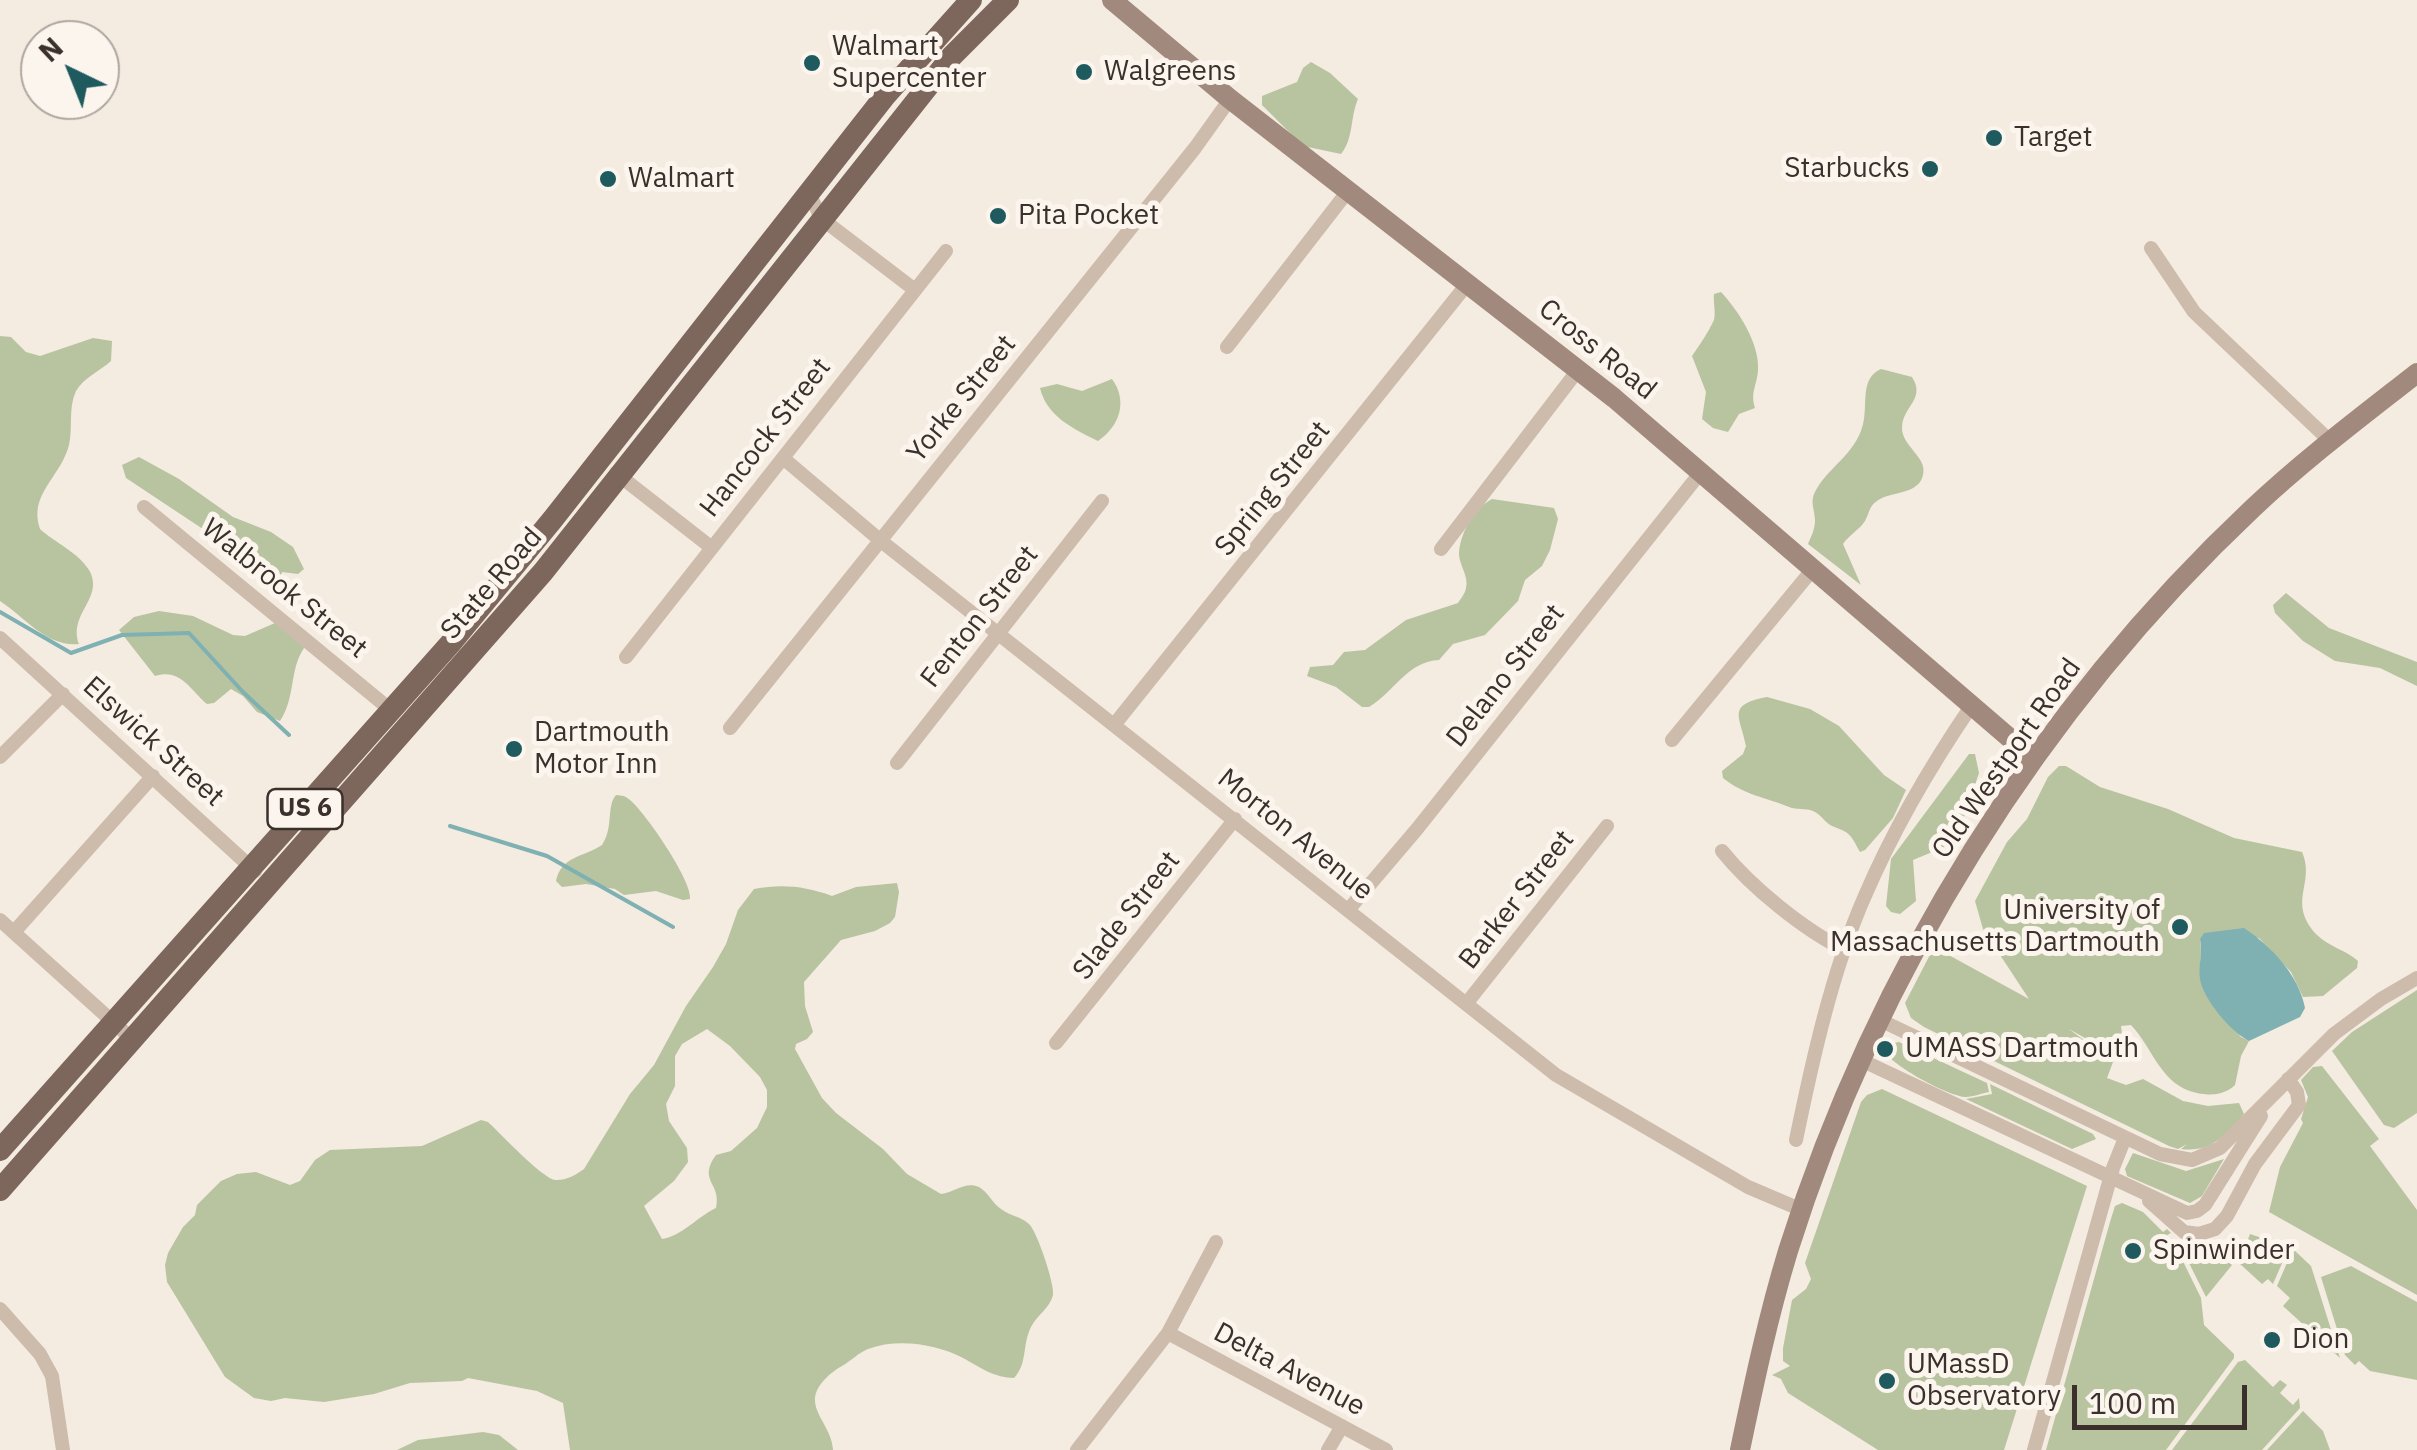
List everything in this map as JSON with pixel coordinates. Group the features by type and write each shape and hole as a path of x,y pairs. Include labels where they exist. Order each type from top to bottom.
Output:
{"main road":[{"name":"State Road","path":"0,1150 392,711 599,460 919,56 970,0"},
{"name":"State Road","path":"0,1190 543,572 952,56 1008,0"},
{"name":"Cross Road","path":"1112,0 1230,99 1578,370 2034,759"},
{"name":"Old Westport Road","path":"1740,1450 1772,1306 1802,1210 1863,1060 1955,879 2034,759 2155,609 2254,507 2329,440 2417,373"}],"street":[{"name":"Yorke Street","path":"730,728 1230,99"},
{"path":"1227,347 1348,191"},
{"path":"809,194 822,219 915,290"},
{"path":"2151,248 2194,312 2329,440"},
{"name":"Hancock Street","path":"626,656 946,251"},
{"name":"Spring Street","path":"1114,725 1468,283"},
{"path":"1440,550 1578,370"},
{"name":"Morton Avenue","path":"783,458 881,541 1556,1075 1748,1187 1802,1210"},
{"path":"599,460 712,548"},
{"name":"Delano Street","path":"1349,909 1426,818 1700,472"},
{"name":"Fenton Street","path":"897,763 1102,501"},
{"name":"Walbrook Street","path":"144,507 392,711"},
{"path":"1672,740 1814,568"},
{"name":"Elswick Street","path":"0,638 271,885"},
{"path":"0,757 62,694"},
{"path":"1796,1140 1808,1080 1845,950 1875,873 1928,772 1972,705"},
{"path":"14,932 154,776"},
{"name":"Slade Street","path":"1056,1043 1236,819"},
{"name":"Barker Street","path":"1466,1004 1608,826"},
{"path":"1722,851 1741,874 1818,936 1845,950"},
{"path":"0,920 133,1040"},
{"path":"1882,1021 2176,1159 2207,1156 2224,1144 2349,1022 2417,978"},
{"path":"1863,1060 2182,1212 2201,1208 2288,1079"},
{"path":"2137,1191 2184,1232 2204,1234 2220,1226 2256,1164 2299,1105 2298,1092 2288,1079"},
{"path":"2034,1450 2110,1178 2126,1138"},
{"path":"1078,1450 1168,1333 1216,1242"},
{"path":"0,1309 40,1354 52,1376 63,1450"},
{"name":"Delta Avenue","path":"1168,1333 1386,1450"},
{"path":"1328,1450 1342,1426"}],"green space":[{"path":"1311,62 1330,73 1358,99 1341,154 1303,146 1262,105 1262,96 1297,82 1303,68"},
{"path":"1721,292 1747,328 1758,360 1755,408 1739,414 1728,432 1713,428 1702,419 1706,392 1692,356 1714,320 1714,294"},
{"path":"0,336 11,337 26,352 40,356 93,338 112,341 111,361 76,391 69,445 38,506 40,529 79,558 93,580 90,598 78,623 79,644 46,636 0,601"},
{"path":"1881,369 1912,377 1916,385 1902,427 1922,463 1923,475 1916,486 1874,503 1863,524 1843,544 1861,585 1808,544 1815,524 1814,494 1856,440 1864,419 1870,378"},
{"path":"1112,379 1120,396 1119,413 1112,428 1098,441 1055,414 1040,388 1057,384 1082,391"},
{"path":"139,457 233,517 271,532 293,547 304,569 298,574 282,572 281,576 293,586 293,595 281,595 236,551 126,478 122,465"},
{"path":"1492,499 1554,508 1558,519 1542,566 1525,580 1518,601 1485,635 1453,644 1439,660 1410,671 1369,707 1362,707 1336,687 1307,676 1310,667 1333,665 1344,652 1365,650 1406,620 1458,603 1467,584 1459,555 1462,539 1474,515"},
{"path":"2286,593 2329,628 2417,662 2417,686 2380,668 2335,661 2303,641 2275,613 2273,605"},
{"path":"159,611 193,616 233,635 245,636 275,623 302,643 304,648 280,721 257,712 231,689 207,704 178,678 155,676 119,630 134,617"},
{"path":"1767,697 1810,709 1839,726 1884,775 1906,790 1893,818 1865,850 1860,852 1849,835 1816,812 1755,795 1723,778 1722,771 1743,754 1746,746 1739,720 1741,708"},
{"path":"1969,754 1975,754 1979,773 1960,829 1949,845 1913,860 1916,901 1900,914 1891,912 1886,906 1891,859"},
{"path":"2059,766 2066,766 2100,787 2168,809 2234,838 2302,852 2306,874 2302,903 2308,923 2322,939 2358,961 2357,968 2323,996 2303,997 2291,972 2259,938 2200,939 2204,991 2221,1015 2249,1041 2241,1056 2235,1085 2218,1094 2197,1093 2175,1083 2131,1025 2121,1026 2124,1049 2117,1056 2069,1029 2113,1062 2107,1078 2126,1085 2143,1079 2183,1101 2208,1106 2239,1103 2244,1114 2209,1145 2192,1150 2181,1149 2187,1144 2178,1149 2169,1146 1924,1027 1911,1018 1905,1003 1934,947 2029,999 1983,929 1975,901 2007,842 2027,819 2048,777"},
{"path":"616,795 630,800 656,832 684,878 690,899 656,891 624,895 615,889 586,884 562,887 556,881 568,862 602,845"},
{"path":"897,883 895,917 875,931 841,940 804,982 805,1006 813,1032 795,1049 822,1098 907,1174 941,1194 969,1185 979,1187 998,1207 1026,1221 1032,1229 1041,1247 1053,1295 1031,1327 1014,1378 994,1374 930,1346 880,1346 864,1351 833,1372 817,1390 816,1407 833,1450 570,1450 563,1403 537,1391 468,1378 410,1383 324,1402 285,1398 271,1401 254,1398 225,1377 167,1282 165,1265 197,1205 221,1181 256,1172 290,1185 300,1181 315,1160 330,1150 422,1146 481,1120 549,1177 570,1177 584,1169 630,1094 654,1065 726,944 738,910 754,889 793,887 832,896 856,887","holes":["707,1029 760,1077 767,1090 767,1107 757,1128 731,1151 716,1155 711,1164 709,1177 716,1193 716,1208 662,1239 644,1206 674,1181 688,1162 687,1148 669,1121 666,1104 675,1086 675,1056 682,1044"]},
{"path":"2417,990 2417,1113 2394,1128 2384,1125 2332,1051 2352,1032"},
{"path":"1899,1042 1987,1083 1989,1092 1958,1096 1921,1079 1885,1051 1888,1044"},
{"path":"2322,1066 2379,1139 2370,1146 2417,1210 2417,1295 2269,1212 2280,1167 2303,1123 2308,1097 2301,1080 2313,1067"},
{"path":"1990,1084 2093,1134 2096,1139 2072,1149 1966,1099 1992,1094"},
{"path":"1882,1089 2087,1186 2004,1450 1878,1450 1788,1393 1781,1379 1772,1375 1790,1366 1783,1361 1783,1348 1792,1300 1806,1289 1811,1279 1805,1263 1861,1102"},
{"path":"2133,1153 2186,1171 2224,1159 2202,1196 2190,1203 2127,1176 2125,1169"},
{"path":"2122,1203 2143,1212 2163,1232 2167,1229 2171,1233 2167,1235 2201,1298 2204,1325 2234,1358 2166,1450 2046,1450 2110,1222 2115,1206"},
{"path":"2250,1234 2289,1247 2273,1284 2268,1279 2262,1284 2239,1263"},
{"path":"2187,1246 2196,1252 2212,1247 2232,1265 2206,1297 2183,1251"},
{"path":"2293,1249 2311,1266 2340,1358 2283,1306 2290,1298 2277,1286"},
{"path":"2351,1266 2417,1302 2417,1380 2370,1371 2359,1361 2355,1365 2345,1355 2321,1277"},
{"path":"2245,1360 2273,1387 2280,1380 2287,1385 2280,1393 2293,1405 2299,1398 2300,1408 2262,1450 2172,1450 2238,1362"},
{"path":"2303,1411 2323,1431 2330,1450 2267,1450"},
{"path":"483,1432 499,1435 518,1450 397,1450 418,1440"}],"water":[{"path":"2244,928 2282,962 2297,984 2305,1008 2300,1017 2249,1041 2212,1005 2200,974 2200,939 2204,933"}],"waterway":[{"path":"0,612 71,653 122,635 189,633 289,735"},
{"path":"450,826 547,856 673,927"}],"place":[{"name":"Walmart Supercenter","path":"812,63"},
{"name":"Walgreens","path":"1084,72"},
{"name":"Target","path":"1994,138"},
{"name":"Starbucks","path":"1930,169"},
{"name":"Walmart","path":"608,179"},
{"name":"Pita Pocket","path":"998,216"},
{"name":"Dartmouth Motor Inn","path":"514,749"},
{"name":"University of Massachusetts Dartmouth","path":"2180,927"},
{"name":"UMASS Dartmouth","path":"1885,1049"},
{"name":"Spinwinder","path":"2133,1251"},
{"name":"Dion","path":"2272,1340"},
{"name":"UMassD Observatory","path":"1887,1381"}]}
